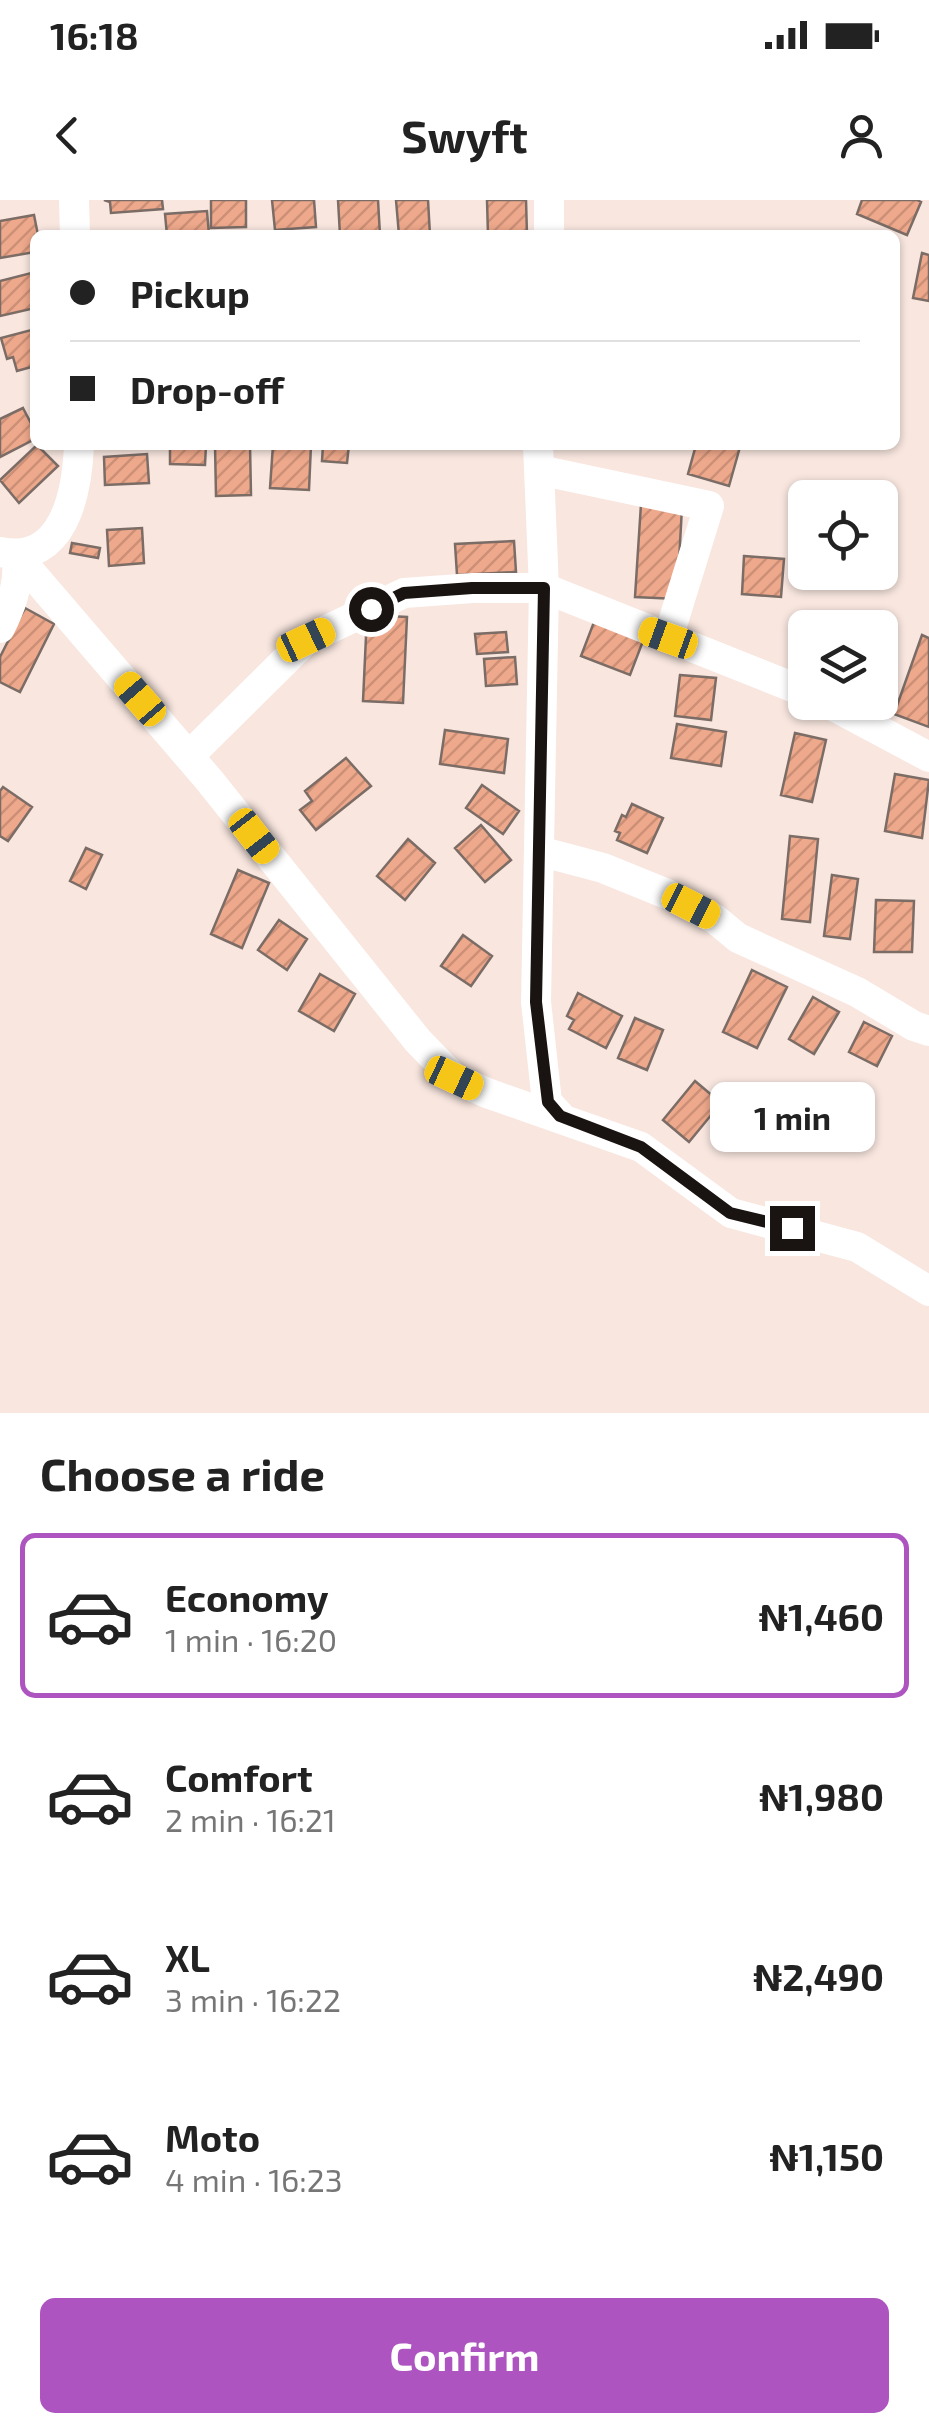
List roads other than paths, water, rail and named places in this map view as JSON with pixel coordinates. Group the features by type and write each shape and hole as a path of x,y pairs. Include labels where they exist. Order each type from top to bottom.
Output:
{"street":[{"path":"74,200 76,230"},
{"path":"549,200 549,230"},
{"path":"8,554 41,548 57,533 71,504 79,450"},
{"path":"560,1116 548,1102 536,1002 544,588 539,458 709,506 668,638"},
{"path":"0,628 19,570 8,554"},
{"path":"8,554 189,756 418,1041 454,1078 641,1147 730,1213 857,1247 929,1291"},
{"path":"189,756 306,640 404,593 544,588 788,685"},
{"path":"859,720 929,758"},
{"path":"539,851 603,868 667,894 715,919 738,938 857,992 929,1031"}]}
